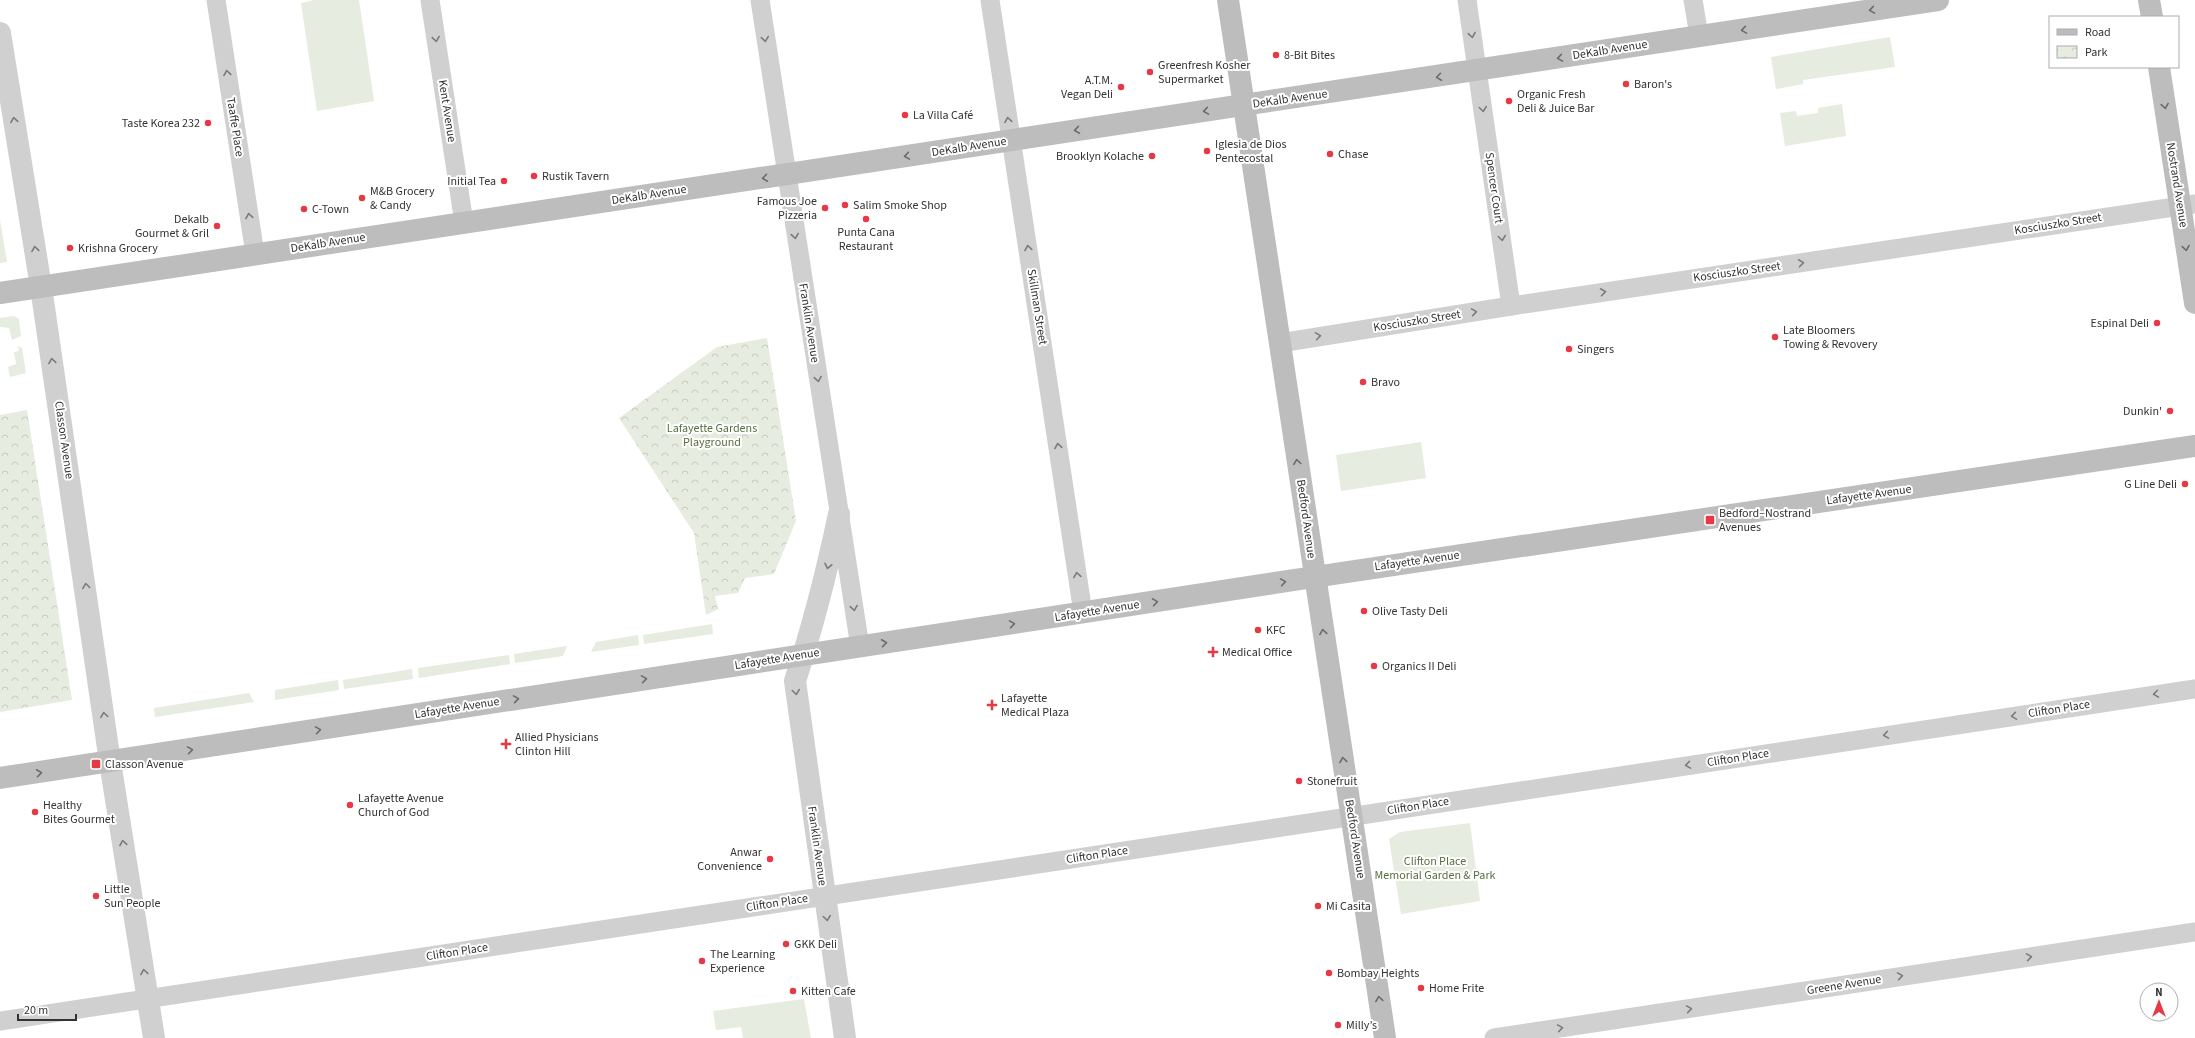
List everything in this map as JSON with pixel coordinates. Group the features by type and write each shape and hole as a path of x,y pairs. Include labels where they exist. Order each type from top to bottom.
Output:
{"main road":[{"name":"Bedford Avenue","path":"1228,0 1314,577 1385,1038"},
{"name":"DeKalb Avenue","path":"0,294 464,222 1478,71 1938,0"},
{"path":"2149,0 2152,16"},
{"name":"Nostrand Avenue","path":"2159,68 2188,205 2195,303"},
{"name":"Lafayette Avenue","path":"0,778 803,654 2195,446"}],"street":[{"name":"Taaffe Place","path":"216,0 254,254"},
{"name":"Kent Avenue","path":"430,0 464,222"},
{"name":"Franklin Avenue","path":"760,0 860,646"},
{"name":"Skillman Street","path":"990,0 1083,613"},
{"name":"Spencer Court","path":"1467,0 1512,306"},
{"path":"1693,0 1699,36"},
{"name":"Classon Avenue","path":"0,33 41,287 110,762 154,1038"},
{"name":"Kosciuszko Street","path":"1280,343 1512,306 2188,205"},
{"name":"Franklin Avenue","path":"839,514 826,578 795,681 823,896 845,1038"},
{"name":"Clifton Place","path":"0,1021 2195,688"},
{"name":"Greene Avenue","path":"1494,1038 2195,932"}],"green space":[{"path":"314,0 359,0 374,101 317,111 301,3"},
{"path":"1890,37 1895,67 1803,80 1803,84 1776,89 1771,57"},
{"path":"1842,104 1846,136 1785,146 1780,113 1796,111 1797,116 1818,113 1818,108"},
{"path":"0,220 7,262 0,263"},
{"path":"14,316 19,319 21,336 12,340 9,328 0,327 0,318"},
{"name":"Lafayette Gardens Playground","path":"767,338 796,521 774,574 745,578 738,593 715,596 718,609 706,615 694,533 619,418 717,347"},
{"path":"18,346 22,348 26,373 10,377 8,367 16,364 14,352 19,351"},
{"path":"27,410 72,700 0,712 0,415"},
{"path":"1421,442 1426,478 1341,491 1336,455"},
{"path":"712,624 713,634 644,644 643,635"},
{"path":"638,635 639,645 591,652 596,642"},
{"path":"567,646 563,656 515,663 514,654"},
{"path":"509,655 510,664 419,678 418,668"},
{"path":"412,669 413,679 344,689 343,680"},
{"path":"338,680 339,690 275,700 275,690"},
{"path":"249,693 254,702 155,717 154,708"},
{"name":"Clifton Place Memorial Garden & Park","path":"1470,823 1480,901 1401,914 1389,839 1400,832"},
{"path":"804,999 811,1038 743,1038 741,1027 716,1030 713,1011"}],"place":[{"name":"8-Bit Bites","path":"1276,55"},
{"name":"Greenfresh Kosher Supermarket","path":"1150,72"},
{"name":"Baron's","path":"1626,84"},
{"name":"A.T.M. Vegan Deli","path":"1121,87"},
{"name":"Organic Fresh Deli & Juice Bar","path":"1509,101"},
{"name":"La Villa Café","path":"905,115"},
{"name":"Taste Korea 232","path":"208,123"},
{"name":"Iglesia de Dios Pentecostal","path":"1207,151"},
{"name":"Chase","path":"1330,154"},
{"name":"Brooklyn Kolache","path":"1152,156"},
{"name":"Rustik Tavern","path":"534,176"},
{"name":"Initial Tea","path":"504,181"},
{"name":"M&B Grocery & Candy","path":"362,198"},
{"name":"Salim Smoke Shop","path":"845,205"},
{"name":"Famous Joe Pizzeria","path":"825,208"},
{"name":"C-Town","path":"304,209"},
{"name":"Punta Cana Restaurant","path":"866,219"},
{"name":"Dekalb Gourmet & Gril","path":"217,226"},
{"name":"Krishna Grocery","path":"70,248"},
{"name":"Espinal Deli","path":"2157,323"},
{"name":"Late Bloomers Towing & Revovery","path":"1775,337"},
{"name":"Singers","path":"1569,349"},
{"name":"Bravo","path":"1363,382"},
{"name":"Dunkin'","path":"2170,411"},
{"name":"G Line Deli","path":"2185,484"},
{"name":"Bedford–Nostrand Avenues","path":"1710,520"},
{"name":"Olive Tasty Deli","path":"1364,611"},
{"name":"KFC","path":"1258,630"},
{"name":"Medical Office","path":"1213,652"},
{"name":"Organics II Deli","path":"1374,666"},
{"name":"Lafayette Medical Plaza","path":"992,705"},
{"name":"Allied Physicians Clinton Hill","path":"506,744"},
{"name":"Classon Avenue","path":"96,764"},
{"name":"Stonefruit","path":"1299,781"},
{"name":"Lafayette Avenue Church of God","path":"350,805"},
{"name":"Healthy Bites Gourmet","path":"35,812"},
{"name":"Anwar Convenience","path":"770,859"},
{"name":"Little Sun People","path":"96,896"},
{"name":"Mi Casita","path":"1318,906"},
{"name":"GKK Deli","path":"786,944"},
{"name":"The Learning Experience","path":"702,961"},
{"name":"Bombay Heights","path":"1329,973"},
{"name":"Home Frite","path":"1421,988"},
{"name":"Kitten Cafe","path":"793,991"},
{"name":"Milly’s","path":"1338,1025"}]}
